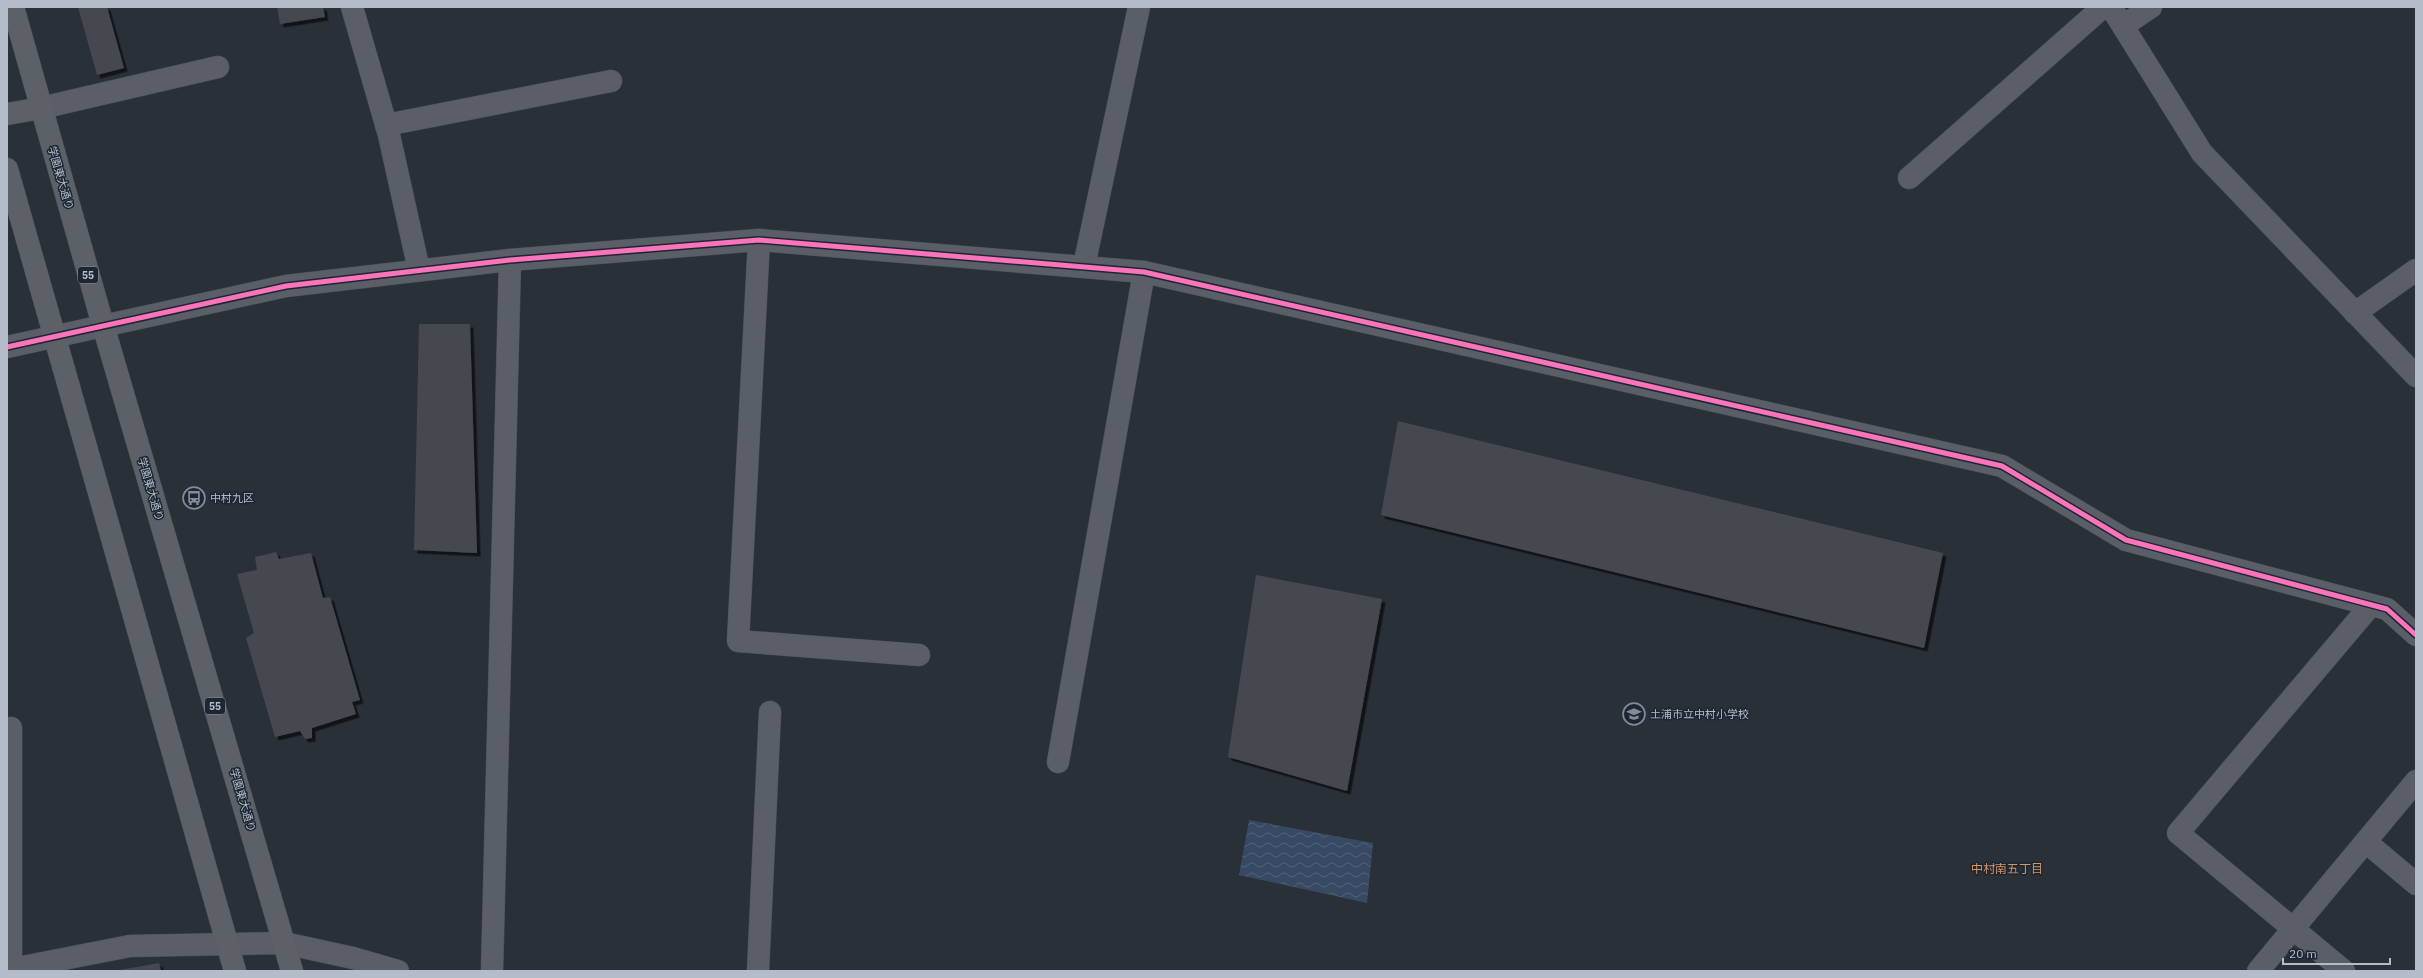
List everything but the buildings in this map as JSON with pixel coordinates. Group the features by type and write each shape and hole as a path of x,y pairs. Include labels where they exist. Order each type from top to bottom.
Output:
{"main road":[{"name":"学園東大通り","path":"13,7 103,326 292,971"},
{"path":"7,114 41,108"},
{"path":"7,169 234,971"}],"street":[{"path":"352,7 386,125 419,270"},
{"path":"1084,266 1139,7"},
{"path":"1910,178 2103,7"},
{"path":"2110,7 2202,154 2416,376"},
{"path":"2123,26 2151,7"},
{"path":"41,108 218,67"},
{"path":"386,125 611,81"},
{"path":"759,240 738,641 919,655"},
{"path":"7,347 286,286 510,260 759,240 1144,272 2002,466 2126,540 2387,609 2416,634"},
{"path":"492,971 510,260"},
{"path":"2355,313 2416,270"},
{"path":"1058,762 1144,272"},
{"path":"2344,971 2178,832 2371,605"},
{"path":"758,971 770,712"},
{"path":"11,728 9,971 130,946 284,943 353,958 398,971"},
{"path":"2258,971 2416,781"},
{"path":"2366,842 2416,884"}],"water":[{"path":"1249,820 1373,843 1367,903 1239,875"}],"cycle path":[{"path":"7,347 286,286 510,260 759,240 1144,272 2002,466 2126,540 2387,609 2416,635"}],"place":[{"name":"中村九区","path":"194,498"},
{"name":"土浦市立中村小学校","path":"1634,714"}],"district":[{"name":"中村南五丁目","path":"2007,869"}]}
